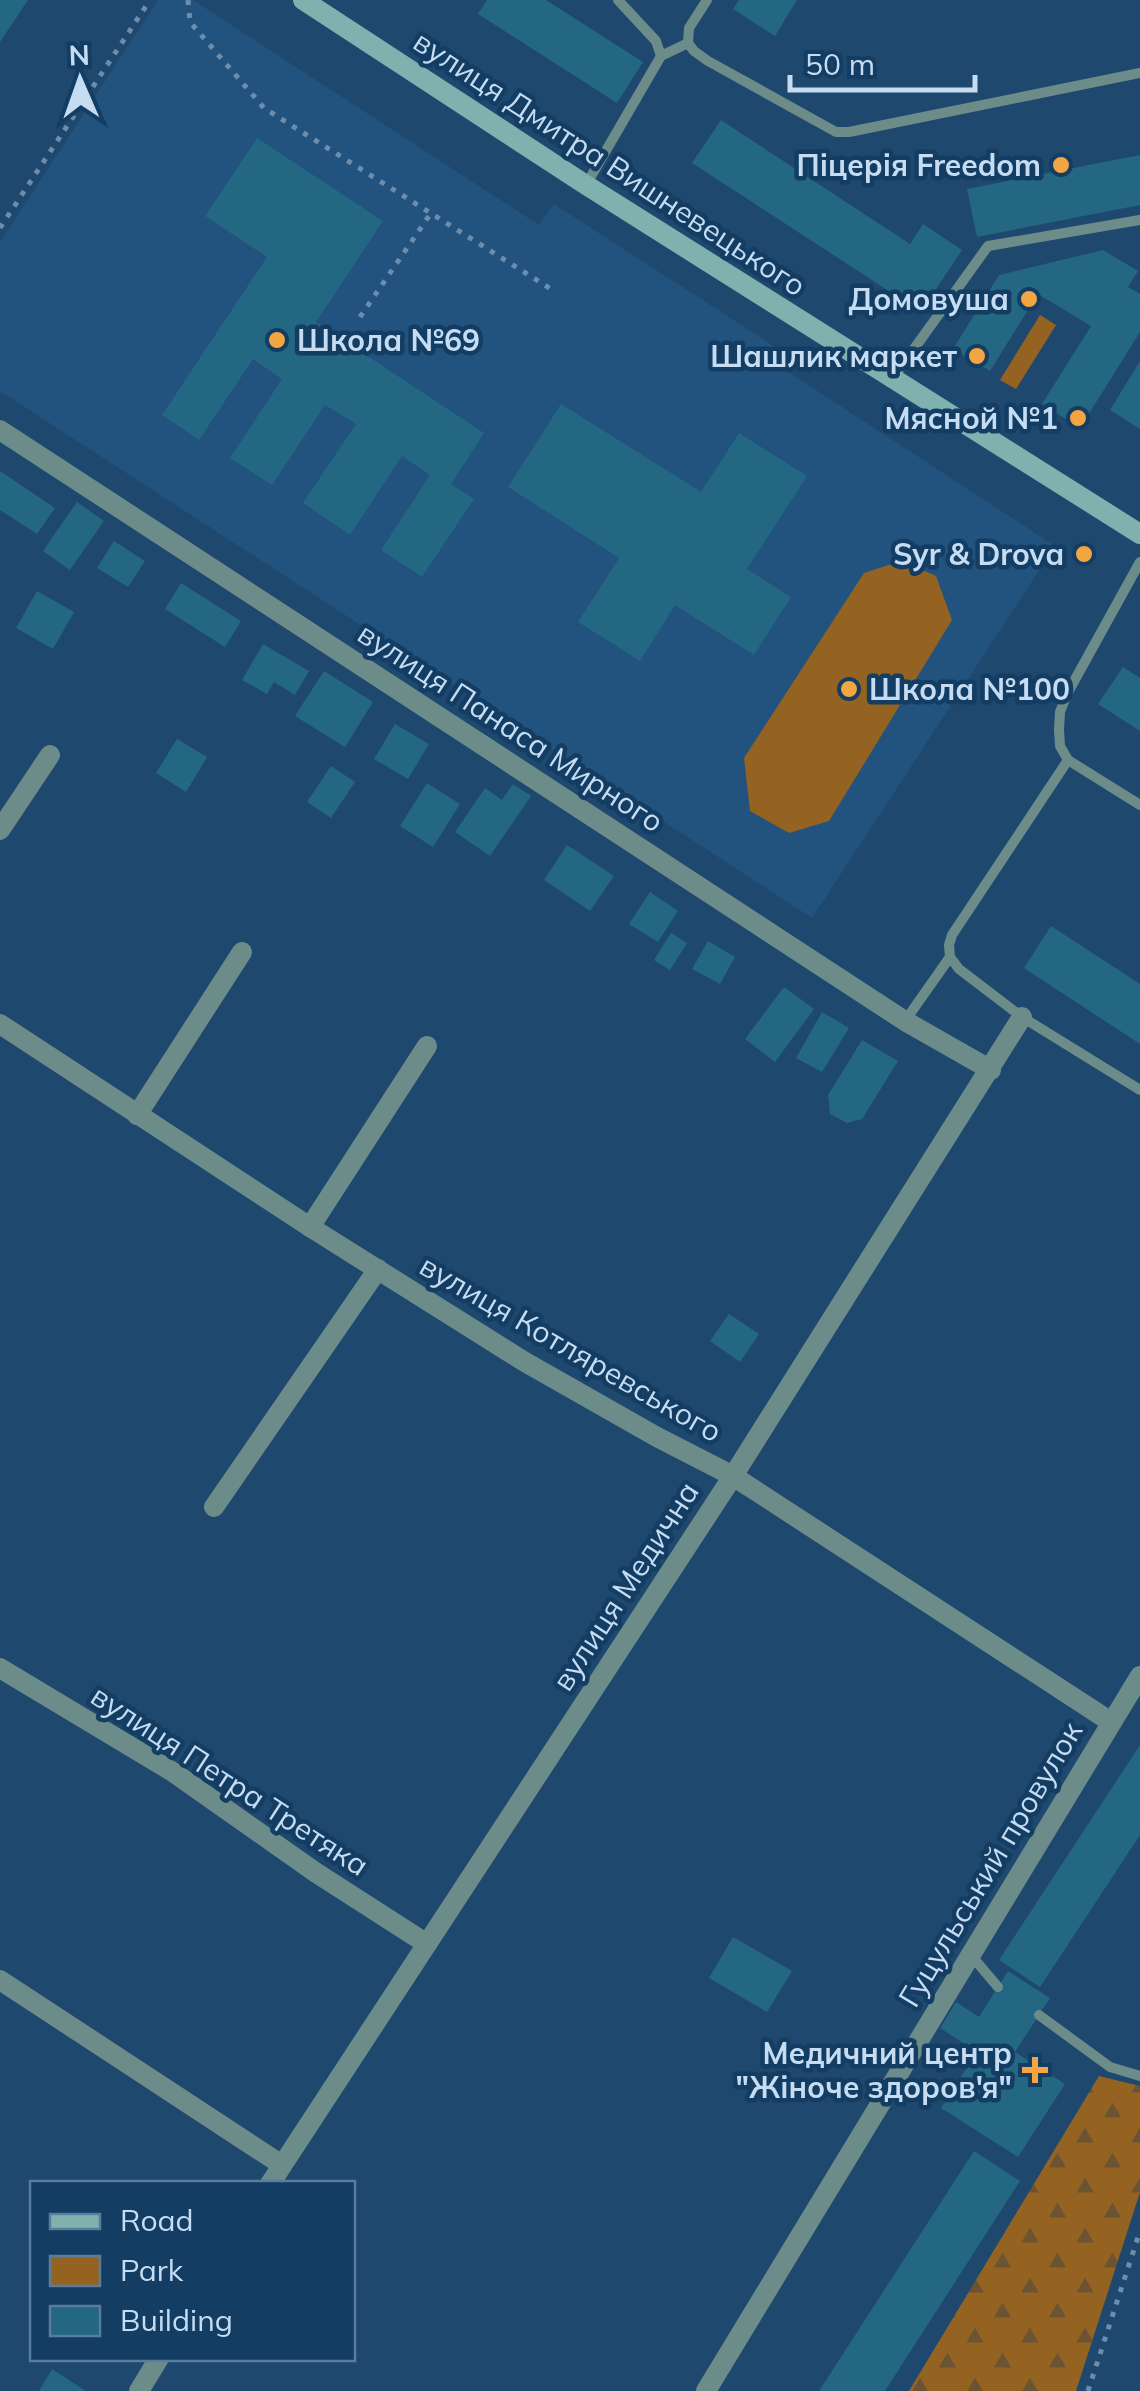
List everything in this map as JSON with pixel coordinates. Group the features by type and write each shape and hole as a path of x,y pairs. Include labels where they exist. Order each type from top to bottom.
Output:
{"street":[{"name":"вулиця Дмитра Вишневецького","path":"303,0 586,185 1140,534"},
{"name":"вулиця Панаса Мирного","path":"0,430 906,1020 991,1070"},
{"path":"0,830 50,754"},
{"path":"137,1115 242,952"},
{"name":"вулиця Медична","path":"272,2181 732,1476 1022,1017"},
{"name":"вулиця Котляревського","path":"0,1024 310,1227 542,1372 732,1476 1111,1722"},
{"path":"310,1227 428,1046"},
{"path":"214,1508 378,1269"},
{"name":"вулиця Петра Третяка","path":"0,1668 173,1772 314,1872 427,1944"},
{"name":"Гуцульський провулок","path":"706,2391 1140,1676"},
{"path":"0,1980 282,2165"},
{"path":"139,2391 157,2361"}],"lane":[{"path":"618,0 656,41 661,56"},
{"path":"707,0 689,28 688,43 694,51 836,132 1140,72"},
{"path":"586,185 661,56 688,43"},
{"path":"892,379 988,246 1140,220"},
{"path":"1140,562 1060,712 1060,746 1068,760 1140,805"},
{"path":"1068,760 952,934 950,957 959,969 1022,1017 1140,1090"},
{"path":"906,1020 950,957"},
{"path":"970,1954 998,1987"},
{"path":"1039,2015 1110,2067 1140,2076"}],"path":[{"path":"0,228 150,0"},
{"path":"188,0 190,22 264,108 551,290"},
{"path":"360,316 431,214"},
{"path":"1088,2391 1140,2231"}],"shaded area":[{"path":"158,0 193,0 539,225 554,204 777,348 770,360 1055,546 812,918 0,391 0,242"}],"green space":[{"path":"1040,315 1056,325 1016,389 1000,380"},
{"name":"Школа №100","path":"901,561 936,576 952,620 829,821 789,833 750,811 744,758 864,573"},
{"path":"1099,2076 1140,2086 1140,2192 1076,2391 909,2391"}],"building":[{"path":"0,0 28,0 0,42"},
{"path":"487,0 546,0 643,62 617,103 478,14"},
{"path":"739,0 797,0 775,36 733,9"},
{"path":"721,120 910,244 923,224 962,250 921,312 692,163"},
{"name":"Школа №69","path":"257,138 383,221 316,322 484,433 451,484 474,499 422,577 381,550 430,475 402,456 350,535 303,503 356,424 325,405 272,485 230,458 282,379 253,359 199,440 162,415 267,257 205,216"},
{"path":"1140,155 1140,205 977,237 967,189"},
{"path":"1103,250 1138,271 1128,287 1140,294 1140,332 1080,428 1042,404 1091,326 1038,294 990,371 953,349 999,275"},
{"path":"1140,361 1140,429 1110,410"},
{"path":"561,404 701,492 739,433 807,476 747,569 791,597 754,655 675,605 640,661 578,622 619,558 508,487"},
{"path":"0,471 55,508 37,534 0,510"},
{"path":"77,502 104,521 70,570 43,551"},
{"path":"114,541 145,561 128,587 97,568"},
{"path":"181,583 241,621 225,647 165,609"},
{"path":"37,591 74,612 53,649 16,628"},
{"path":"263,644 309,671 295,695 274,682 267,694 242,680"},
{"path":"1123,667 1140,678 1140,731 1098,704"},
{"path":"324,671 373,702 345,747 295,716"},
{"path":"395,724 429,744 408,779 374,759"},
{"path":"177,739 207,757 186,792 156,773"},
{"path":"331,766 355,782 331,818 307,802"},
{"path":"427,783 460,804 433,847 400,826"},
{"path":"513,784 531,796 490,856 455,832 485,788 502,800"},
{"path":"567,845 614,876 590,911 544,880"},
{"path":"650,892 678,911 658,942 629,924"},
{"path":"1051,926 1140,984 1140,1044 1024,968"},
{"path":"671,933 687,943 670,970 654,960"},
{"path":"708,941 735,957 720,984 692,969"},
{"path":"784,987 814,1009 775,1062 745,1039"},
{"path":"822,1012 849,1028 822,1072 796,1058"},
{"path":"862,1040 898,1061 862,1119 847,1123 830,1114 828,1095"},
{"path":"729,1314 759,1334 740,1362 710,1341"},
{"path":"1140,1745 1140,1835 1040,1987 999,1960"},
{"path":"733,1937 792,1971 767,2012 709,1978"},
{"path":"1008,1971 1050,1998 1015,2052 1065,2084 1018,2157 941,2108 977,2052 940,2028 956,2002 979,2017"},
{"path":"974,2151 1020,2181 885,2391 819,2391"},
{"path":"52,2369 86,2391 39,2391"}],"place":[{"name":"Піцерія Freedom","path":"1061,165"},
{"name":"Домовуша","path":"1029,299"},
{"name":"Школа №69","path":"277,340"},
{"name":"Шашлик маркет","path":"977,356"},
{"name":"Мясной №1","path":"1078,418"},
{"name":"Syr & Drova","path":"1084,554"},
{"name":"Школа №100","path":"849,689"},
{"name":"Медичний центр \"Жіноче здоров'я\"","path":"1035,2070"}]}
